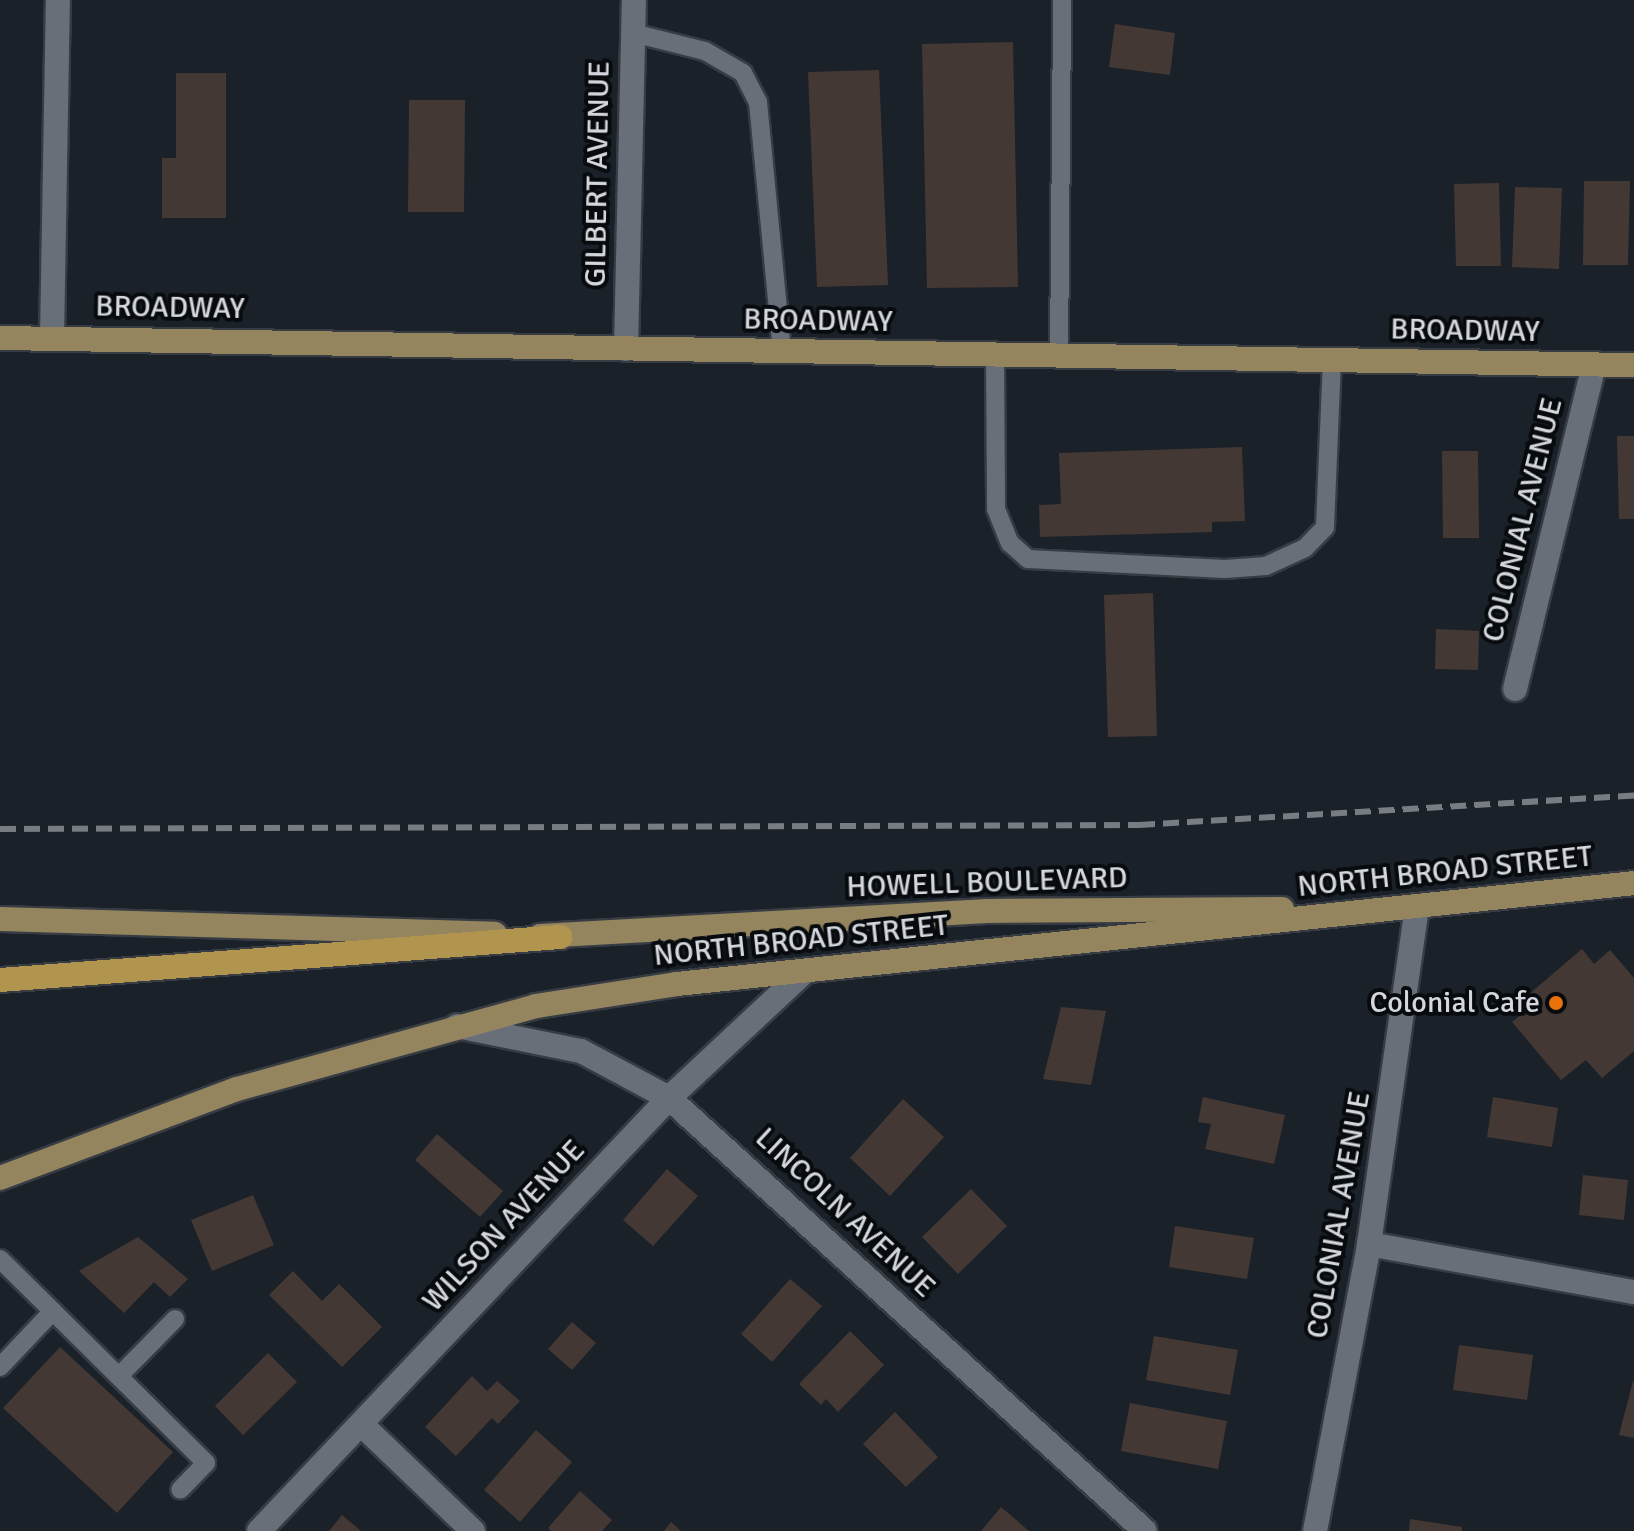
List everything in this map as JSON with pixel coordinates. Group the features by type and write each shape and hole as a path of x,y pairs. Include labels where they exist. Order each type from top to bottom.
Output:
{"highway":[{"path":"0,980 560,937"}],"main road":[{"name":"BROADWAY","path":"0,338 1059,358 1634,365"},
{"name":"NORTH BROAD STREET","path":"0,1178 237,1089 454,1025 662,987 1634,883"},
{"name":"HOWELL BOULEVARD","path":"0,919 271,924 560,937 987,911 1417,908"}],"street":[{"path":"52,338 58,0"},
{"name":"GILBERT AVENUE","path":"626,349 634,0"},
{"name":"COLONIAL AVENUE","path":"1515,689 1594,365"},
{"name":"COLONIAL AVENUE","path":"1315,1531 1369,1244 1417,908"},
{"name":"WILSON AVENUE","path":"259,1531 669,1098 804,972"},
{"name":"LINCOLN AVENUE","path":"454,1025 581,1051 669,1098 1145,1531"},
{"path":"1369,1244 1634,1292"},
{"path":"361,1424 473,1531"}],"lane":[{"path":"1059,358 1062,0"},
{"path":"633,33 705,51 743,73 758,102 782,352"},
{"path":"995,356 996,509 1010,543 1028,559 1225,569 1266,566 1305,548 1325,527 1332,361"},
{"path":"0,1259 206,1463 180,1490"},
{"path":"0,1367 53,1311"},
{"path":"119,1376 175,1319"}],"building":[{"path":"1115,24 1175,33 1170,75 1109,67"},
{"path":"1013,42 1018,287 927,288 922,44"},
{"path":"879,70 888,285 817,287 808,72"},
{"path":"176,73 226,73 226,218 162,218 162,158 176,158"},
{"path":"409,100 465,100 464,212 408,212"},
{"path":"1584,181 1630,181 1628,265 1583,265"},
{"path":"1499,183 1501,266 1456,266 1454,184"},
{"path":"1515,187 1562,188 1559,269 1512,267"},
{"path":"1617,436 1634,436 1634,519 1619,519"},
{"path":"1242,447 1245,521 1212,522 1212,532 1040,537 1039,505 1061,504 1059,453"},
{"path":"1442,451 1478,451 1479,538 1443,538"},
{"path":"1153,593 1157,736 1108,737 1104,595"},
{"path":"1436,629 1479,631 1478,670 1435,669"},
{"path":"1582,949 1594,964 1610,950 1634,978 1634,1051 1602,1078 1586,1060 1561,1080 1512,1022 1527,1010 1520,1002"},
{"path":"1061,1007 1106,1011 1091,1085 1043,1079"},
{"path":"1203,1097 1285,1115 1274,1164 1205,1149 1211,1124 1198,1122"},
{"path":"1493,1097 1558,1108 1552,1147 1487,1137"},
{"path":"903,1099 944,1137 890,1196 850,1158"},
{"path":"437,1134 503,1191 480,1217 415,1160"},
{"path":"667,1169 698,1196 653,1246 623,1220"},
{"path":"1583,1175 1628,1180 1624,1220 1579,1215"},
{"path":"971,1189 1007,1226 958,1274 922,1237"},
{"path":"253,1195 274,1245 212,1271 191,1220"},
{"path":"1175,1226 1254,1238 1247,1279 1169,1267"},
{"path":"138,1237 188,1279 170,1297 154,1282 124,1313 79,1271"},
{"path":"293,1271 322,1301 339,1284 382,1327 342,1367 269,1295"},
{"path":"790,1279 822,1306 772,1362 741,1334"},
{"path":"572,1322 596,1343 572,1370 548,1349"},
{"path":"850,1331 884,1365 838,1412 826,1399 821,1405 799,1384"},
{"path":"1154,1336 1238,1350 1230,1395 1146,1380"},
{"path":"1459,1345 1533,1355 1527,1400 1453,1390"},
{"path":"60,1347 173,1452 117,1513 3,1408"},
{"path":"268,1353 297,1382 243,1435 215,1406"},
{"path":"472,1376 487,1391 497,1381 520,1401 498,1424 492,1418 456,1456 425,1427"},
{"path":"1634,1381 1634,1438 1619,1435"},
{"path":"1130,1403 1227,1421 1218,1469 1121,1451"},
{"path":"895,1412 938,1457 906,1487 863,1444"},
{"path":"536,1430 572,1462 520,1522 484,1490"},
{"path":"580,1491 612,1520 602,1531 551,1531 548,1528"},
{"path":"1001,1507 1029,1531 981,1531"},
{"path":"342,1515 361,1531 329,1531"},
{"path":"1410,1519 1462,1527 1462,1531 1409,1531"},
{"path":"671,1522 681,1531 664,1531"}],"railway":[{"path":"0,829 1139,825 1634,796"}],"place":[{"name":"Colonial Cafe","path":"1556,1003"}]}
